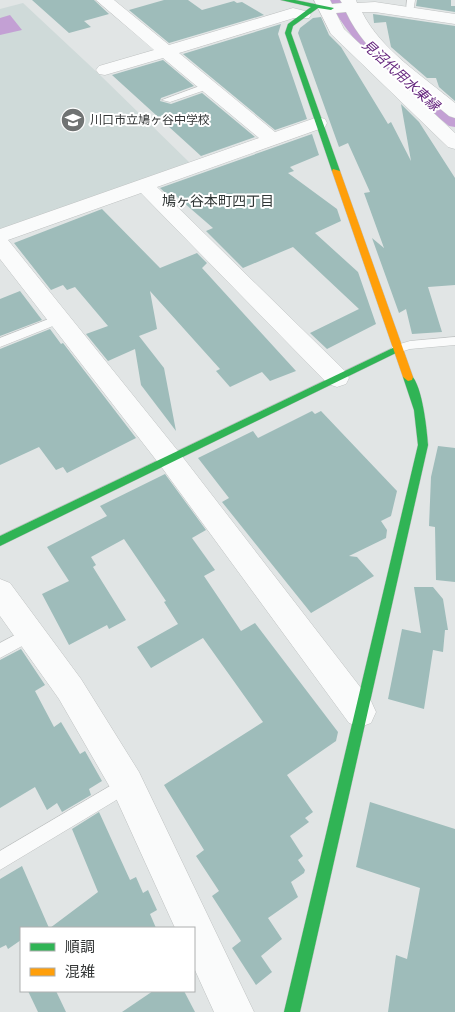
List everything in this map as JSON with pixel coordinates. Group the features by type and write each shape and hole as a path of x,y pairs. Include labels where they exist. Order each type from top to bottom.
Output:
{"street":[{"path":"104,0 272,139"},
{"path":"284,0 320,7 337,31 356,51 455,143"},
{"path":"105,70 293,13 320,7 350,4 375,7 411,6 455,19"},
{"path":"350,4 361,27 378,48 455,112"},
{"path":"292,1012 360,712 390,597 423,446 419,410 288,33 290,25 320,7"},
{"path":"0,236 318,123"},
{"path":"144,185 337,378"},
{"path":"0,244 169,458 360,712"},
{"path":"0,542 169,458 397,349"},
{"path":"0,592 70,689 127,784 194,927"},
{"path":"195,929 234,1012"}],"lane":[{"path":"167,100 208,86"},
{"path":"0,343 59,319"},
{"path":"397,349 410,345 455,341"},
{"path":"0,651 30,634"},
{"path":"0,861 127,784"}],"shaded area":[{"name":"川口市立鳩ヶ谷中学校","path":"23,3 191,164 0,231 0,9"},
{"path":"10,15 22,30 0,35 0,18"}],"building":[{"path":"32,0 94,0 109,14 84,21 91,27 69,33"},
{"path":"164,0 188,0 202,10 234,1 237,3 242,2 264,15 169,43 129,10"},
{"path":"417,0 451,0 451,6 455,6 455,12 416,6"},
{"path":"373,14 455,26 455,101 439,87 436,78 427,78 391,47 386,22 374,23"},
{"path":"321,17 329,35 341,47 388,124 391,122 411,161 401,104 419,122 455,178 455,285 428,287 442,332 412,334 406,309 399,313 372,238 384,248 364,193 370,192 348,143 339,147 298,33 300,28 313,18"},
{"path":"281,24 278,34 307,119 275,130 183,54"},
{"path":"163,60 194,86 161,98 160,101 171,104 202,93 255,137 201,156 112,75"},
{"path":"312,134 319,155 290,167 294,171 288,173 337,209 341,221 315,233 358,272 376,324 327,349 310,333 359,309 293,247 243,268 206,231 213,228 176,196 171,198 160,188"},
{"path":"102,209 160,268 197,253 207,263 202,268 296,371 270,381 262,372 230,387 216,371 220,369 150,291 157,329 139,336 164,368 176,431 141,385 135,349 108,361 86,334 108,326 75,287 67,290 63,285 51,290 14,243"},
{"path":"20,291 42,320 0,336 0,299"},
{"path":"50,329 61,344 63,343 136,438 67,473 63,467 56,470 39,447 0,465 0,349"},
{"path":"312,411 315,414 321,411 397,491 391,516 381,521 387,530 386,538 349,556 357,557 374,576 311,613 222,502 229,498 198,458 253,431 258,438"},
{"path":"438,446 455,448 455,582 436,580 435,527 429,526 431,477"},
{"path":"165,474 206,530 192,538 215,570 204,576 241,631 255,623 338,732 336,741 287,775 313,812 305,818 309,822 290,836 303,856 298,860 305,870 304,873 291,882 298,897 268,918 282,939 261,956 272,972 256,985 232,948 241,941 212,896 219,891 196,856 204,850 164,785 263,722 203,638 151,668 137,647 178,624 164,602 166,601 124,539 91,557 96,565 93,567 126,620 109,629 107,625 69,645 42,594 69,581 47,547 107,516 100,506"},
{"path":"414,587 433,587 443,599 448,630 445,630 443,652 433,650 424,709 388,699 402,629 421,633"},
{"path":"21,649 45,685 35,691 54,727 61,722 80,754 85,751 102,781 89,789 91,795 62,812 57,803 47,810 35,787 0,808 0,660"},
{"path":"370,802 455,829 455,1012 388,1012 396,955 407,959 420,888 356,867"},
{"path":"99,812 130,880 136,877 143,893 148,890 157,910 150,914 156,927 51,927 98,892 72,829"},
{"path":"22,866 49,927 20,927 20,941 8,949 6,945 0,948 0,879"},
{"path":"28,992 56,992 66,1012 38,1012"},
{"path":"152,992 185,992 195,1012 122,1012"}],"waterway":[{"name":"見沼代用水東縁","path":"335,0 358,36 372,52 404,81 455,122"}],"traffic: fast":[{"path":"284,0 317,6"},
{"path":"331,8 317,6 290,25 288,33 336,171"},
{"path":"0,541 397,349"},
{"path":"292,1012 423,445 419,410 408,377"}],"traffic: slow":[{"path":"336,171 408,377"}],"place":[{"name":"川口市立鳩ヶ谷中学校","path":"73,120"}],"district":[{"name":"鳩ヶ谷本町四丁目","path":"218,201"}]}
